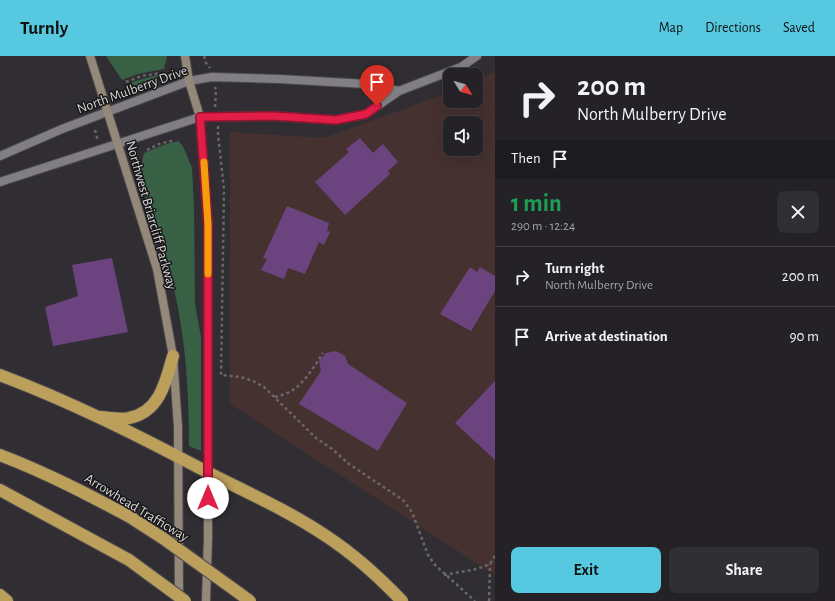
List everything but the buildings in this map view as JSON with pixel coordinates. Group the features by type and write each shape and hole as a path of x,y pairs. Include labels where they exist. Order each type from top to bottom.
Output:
{"highway":[{"path":"94,416 129,418 144,412 160,396 173,356"},
{"path":"0,376 31,387 178,456 293,517 326,536 352,555 402,601"},
{"name":"Arrowhead Trafficway","path":"0,455 32,467 72,486 130,517 164,539 250,601"},
{"path":"0,490 129,560 185,601"},
{"path":"0,595 7,601"}],"main road":[{"name":"Northwest Briarcliff Parkway","path":"90,56 157,269 173,356 178,427 179,601"},
{"path":"185,56 189,81 200,117 208,224 208,538 206,601"}],"street":[{"path":"0,182 200,117 273,116 336,120 366,114 399,91 460,66 477,56"},
{"name":"North Mulberry Drive","path":"0,156 62,129 189,81 212,77 366,84 399,91"}],"path":[{"path":"204,56 206,63 210,68 216,90 214,104 217,117 224,189 221,375 241,377 253,381 264,388 316,438 350,464 403,500 412,512 428,555 435,565 444,575 475,601"},
{"path":"126,82 142,76 160,73"},
{"path":"95,130 98,141"},
{"path":"147,150 159,144 175,140"},
{"path":"275,397 288,393 298,387 314,368 323,353"},
{"path":"489,601 490,564 495,556"},
{"path":"444,575 477,569 490,564"}],"shaded area":[{"path":"495,71 495,575 230,404 230,132 324,138 443,95 443,108 483,108 483,77"}],"green space":[{"path":"106,56 167,56 164,69 138,74 122,80"},
{"path":"157,75 159,76 153,82 146,85 130,84 135,81"},
{"path":"178,141 183,146 192,168 195,304 201,337 201,451 189,446 186,368 178,309 165,255 142,185 141,174 144,153 163,145"}],"slow traffic":[{"path":"204,162 208,224 208,274"}],"route":[{"path":"208,498 208,224 200,117 273,116 336,120 366,114 377,106"}]}
